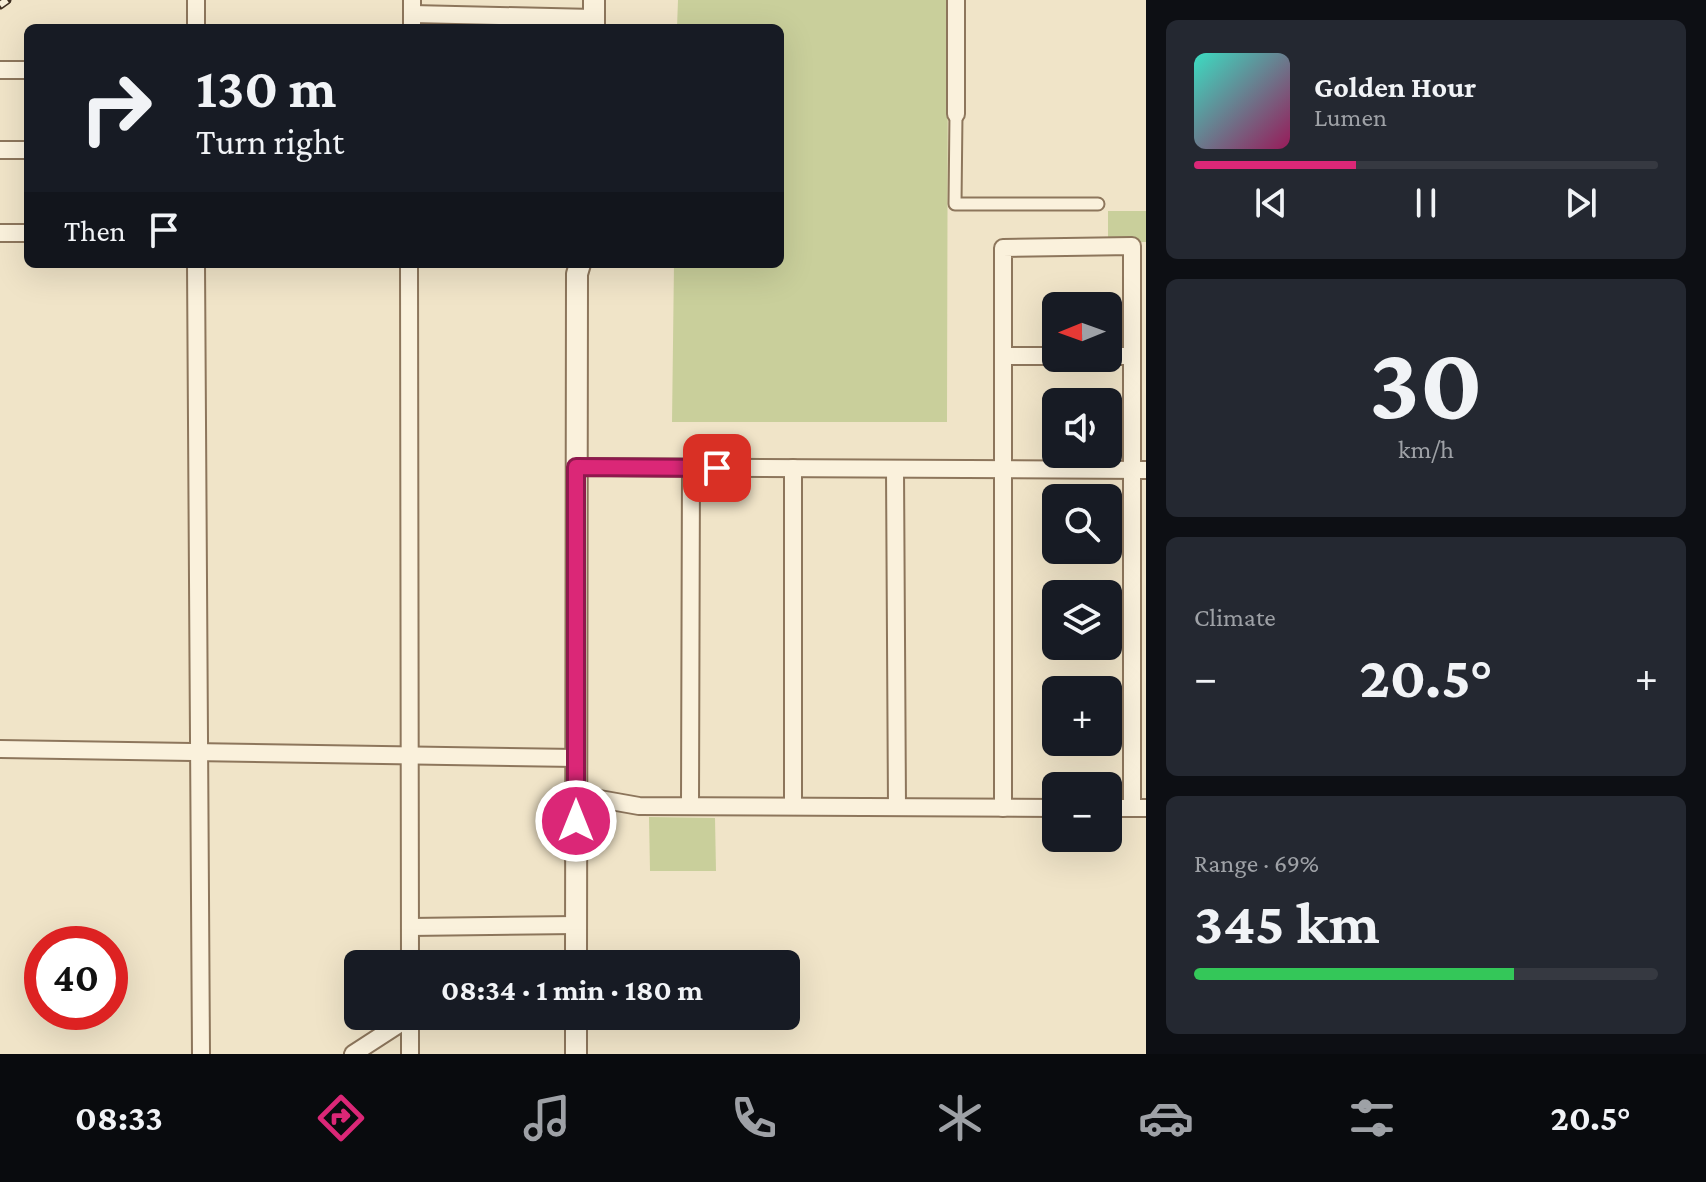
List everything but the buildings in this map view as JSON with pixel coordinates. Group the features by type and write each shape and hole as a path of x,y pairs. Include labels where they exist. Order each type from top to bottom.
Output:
{"street":[{"path":"196,0 196,24"},
{"path":"956,0 955,204 1098,204"},
{"path":"412,14 594,15"},
{"path":"0,70 24,70"},
{"path":"0,150 24,150"},
{"path":"0,233 24,233"},
{"path":"1003,808 1003,248 1132,246 1132,356 1139,470 1139,808"},
{"path":"196,268 201,1054"},
{"path":"409,268 410,950"},
{"path":"576,950 579,268"},
{"path":"1003,356 1042,356"},
{"path":"1122,356 1132,356"},
{"path":"576,467 1139,470"},
{"path":"690,806 691,468"},
{"path":"793,468 793,806"},
{"path":"895,469 897,807"},
{"path":"0,749 576,758"},
{"path":"577,795 639,806 1042,808"},
{"path":"410,927 576,925"},
{"path":"353,1054 390,1030"},
{"path":"410,1030 410,1054"},
{"path":"576,1030 576,1054"}],"green space":[{"path":"678,0 948,0 947,422 672,422 674,268 784,268 784,24 677,24"},
{"path":"1108,211 1146,211 1146,242 1108,242"},
{"path":"649,817 715,818 716,871 650,871"}],"railway":[{"path":"0,5 7,0"}],"route":[{"path":"576,821 576,467 717,468"}]}
